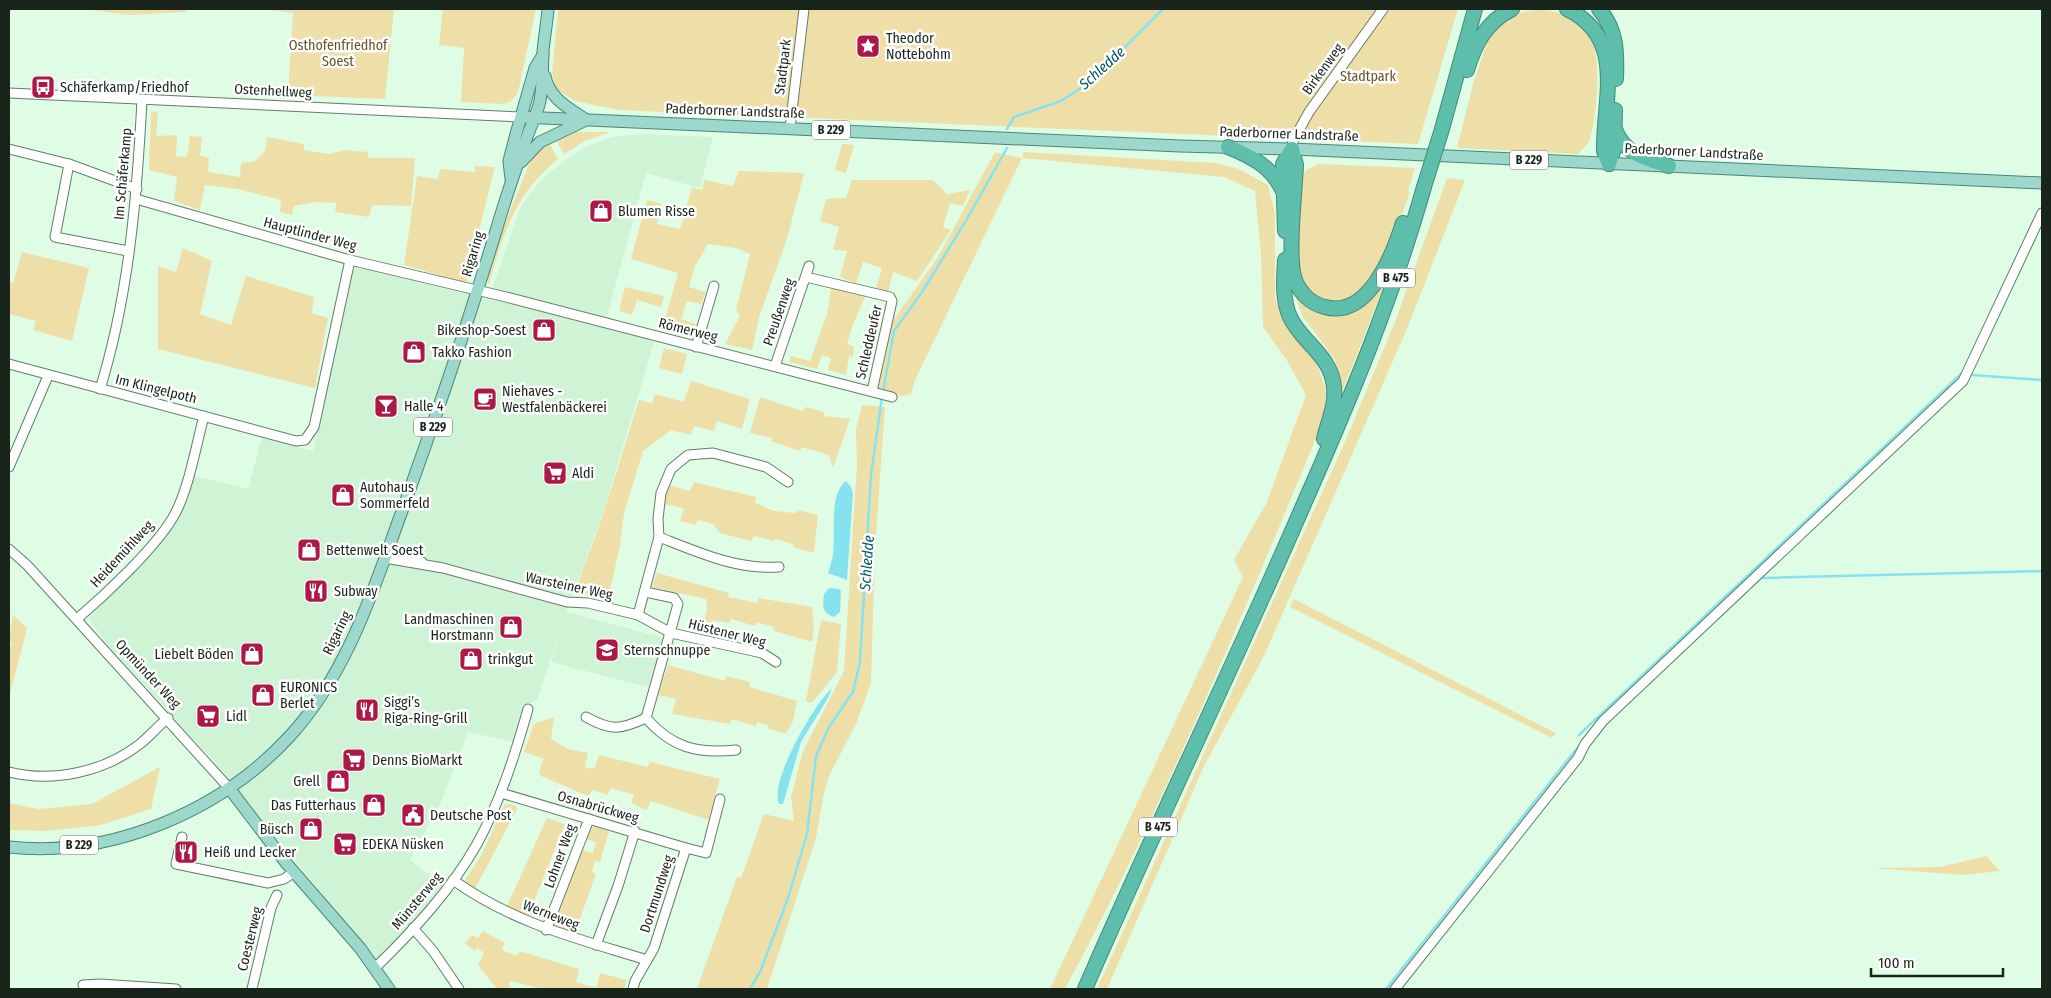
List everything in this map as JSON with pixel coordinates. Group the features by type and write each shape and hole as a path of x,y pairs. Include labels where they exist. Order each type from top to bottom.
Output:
{"highway":[{"name":"B 475","path":"1085,989 1325,456 1380,323 1442,129 1475,9"},
{"path":"1449,101 1462,84 1483,34 1493,22 1512,9"},
{"path":"1567,9 1588,22 1601,41 1606,54 1608,71 1604,146 1608,164"},
{"path":"1599,9 1610,24 1616,45 1614,148 1608,164"},
{"path":"1614,128 1618,139 1630,150 1669,166"},
{"path":"1228,147 1250,156 1267,168 1276,178 1283,191"},
{"path":"1292,149 1283,164 1284,293 1287,309 1293,323 1324,358 1333,382 1334,399 1324,439 1325,456"},
{"path":"1292,149 1296,165 1293,273 1302,292 1316,305 1334,309 1344,308 1358,301 1367,293 1391,257 1407,214 1422,194"}],"main road":[{"path":"520,164 540,142 586,120 556,99 546,84 543,54 548,9"},
{"name":"Rigaring","path":"512,181 509,161 535,68 543,54"},
{"name":"Rigaring","path":"9,847 67,847 110,840 142,831 188,812 229,788 290,737 313,708 346,652 372,595 431,435 512,181 520,164 535,118 544,72"},
{"name":"Ostenhellweg","path":"521,117 535,118"},
{"name":"Paderborner Landstraße","path":"535,118 1292,149 2042,183"},
{"name":"Opmünder Weg","path":"229,788 294,872 375,968 385,988"}],"street":[{"name":"Stadtpark","path":"790,128 804,9"},
{"name":"Birkenweg","path":"1292,149 1293,141 1309,112 1383,9"},
{"name":"Ostenhellweg","path":"9,93 521,117"},
{"name":"Im Schäferkamp","path":"100,389 122,291 137,194 142,100"},
{"name":"Hauptlinder Weg","path":"9,149 69,164 137,194 350,260 477,290"},
{"path":"69,164 55,236 128,251"},
{"path":"1395,989 1517,838 1578,758 1585,744 1603,721 1963,381 2042,212"},
{"name":"Im Klingelpoth","path":"9,364 296,441 305,440 310,436 314,427 350,260"},
{"name":"Preußenweg","path":"775,366 809,266"},
{"name":"Schleddeufer","path":"806,276 890,297 892,301 872,391"},
{"path":"696,347 714,286"},
{"name":"Römerweg","path":"477,290 892,397"},
{"path":"9,467 48,376"},
{"name":"Heidemühlweg","path":"77,619 150,547 173,518 182,494 204,416"},
{"path":"638,615 659,537 658,519 662,492 671,469 688,455 713,453 766,467 788,482"},
{"path":"659,537 732,564 756,569 779,567"},
{"name":"Opmünder Weg","path":"9,549 27,565 77,619 229,788"},
{"name":"Warsteiner Weg","path":"387,552 428,565 568,602 588,603 638,615 671,633"},
{"path":"586,717 603,727 628,726 646,718 678,604 674,598 645,592"},
{"name":"Hüstener Weg","path":"671,633 762,654 776,662"},
{"name":"Münsterweg","path":"375,968 413,928 453,880 476,845 501,793 528,709"},
{"path":"9,772 45,777 94,768 129,751 168,718"},
{"path":"646,718 659,734 685,747 713,752 736,750"},
{"name":"Osnabrückweg","path":"501,793 686,848"},
{"name":"Dortmundweg","path":"633,989 646,960 654,948 686,848 706,853 720,799"},
{"name":"Lohner Weg","path":"546,930 588,819"},
{"path":"596,945 618,886 634,831"},
{"path":"182,837 176,864 268,883 284,879 294,872"},
{"name":"Werneweg","path":"453,880 493,907 546,930 646,960"},
{"name":"Coesterweg","path":"252,989 271,908 277,895"},
{"path":"413,928 433,950 459,989"},
{"path":"83,985 100,984 176,989"}],"shaded area":[{"path":"640,134 713,137 700,188 646,173 607,316 654,342 604,510 566,612 664,638 648,687 551,662 565,616 537,700 524,706 514,742 468,732 441,802 410,860 446,887 378,962 218,766 115,653 88,619 152,551 177,519 194,476 248,489 262,438 313,451 354,265 461,293 493,287 521,206 541,180 569,157 587,146 612,137"}],"green space":[{"path":"85,9 186,9 186,12 128,15"},
{"name":"Osthofenfriedhof Soest","path":"264,9 394,9 385,99 288,95 293,13"},
{"path":"443,9 536,9 518,93 510,102 504,104 461,102 464,48 439,45"},
{"name":"Stadtpark","path":"558,9 1458,9 1418,144 619,110 575,101 556,89 552,73"},
{"path":"1541,9 1571,18 1583,26 1592,39 1595,49 1597,89 1595,116 1588,143 1578,154 1457,148 1473,84 1489,37 1502,23 1519,13"},
{"path":"151,111 158,112 156,136 177,135 176,156 187,157 190,136 202,137 200,156 209,158 208,172 240,177 241,163 255,161 265,151 267,137 304,144 304,150 329,154 346,150 368,152 368,158 415,158 411,206 372,205 369,217 335,212 336,203 317,202 294,206 292,215 280,212 281,200 237,189 205,185 200,210 174,201 177,177 149,170"},
{"path":"571,132 611,132 585,141 564,154 554,137"},
{"path":"548,141 558,159 543,172 521,200 506,231 489,284 487,279 501,233 527,169 537,151"},
{"path":"842,144 854,145 846,173 835,170"},
{"path":"995,152 1022,158 915,380 911,394 901,396 877,387 887,329 938,257"},
{"path":"1023,152 1216,163 1239,169 1268,185 1275,213 1275,298 1286,325 1317,364 1326,390 1324,419 1233,636 1136,849 1065,989 1050,989 1243,577 1234,560 1267,502 1306,395 1286,359 1263,327 1261,254 1255,191 1224,177 1022,158"},
{"path":"1319,164 1415,168 1408,191 1410,192 1395,236 1369,285 1347,303 1323,303 1304,288 1297,265 1302,178 1306,170"},
{"path":"475,166 495,167 466,283 404,265 417,176 438,179 440,169 475,172"},
{"path":"739,171 804,173 787,239 760,314 752,350 725,344 740,316 736,310 750,254 736,248 708,244 695,266 689,287 706,292 701,304 687,301 681,319 696,324 693,338 662,330 678,273 631,259 647,200 662,204 657,224 680,229 692,188 702,190 704,180 733,186"},
{"path":"1447,178 1465,180 1409,324 1264,656 1204,766 1107,989 1097,989 1344,444 1395,322"},
{"path":"852,180 933,180 947,194 970,190 963,206 950,203 943,227 951,230 917,281 893,272 888,292 876,288 882,268 863,262 856,283 840,277 847,251 833,250 839,227 820,221 826,199 846,198"},
{"path":"183,248 212,261 200,314 231,325 246,276 314,297 312,313 328,318 315,388 158,349 158,266 176,272"},
{"path":"22,252 89,268 72,341 33,330 36,321 9,314 9,282 13,283"},
{"path":"1388,276 1341,394 1335,360 1302,315 1293,289 1308,306 1328,314 1338,315 1349,313 1369,301 1377,293"},
{"path":"832,284 867,292 847,344 854,347 853,357 849,356 846,375 828,370 831,358 822,355 817,369 789,362 791,356 810,361 827,314"},
{"path":"625,287 664,296 661,307 637,300 632,315 619,311"},
{"path":"664,348 687,354 682,374 659,368"},
{"path":"691,381 750,399 742,429 717,421 714,431 694,426 691,435 671,430 643,451 624,513 620,545 608,600 575,591 603,515 639,400 652,403 655,394 684,402"},
{"path":"760,397 802,411 806,407 824,412 824,416 850,419 833,468 829,455 802,447 800,451 771,441 772,438 750,433"},
{"path":"862,405 885,407 875,548 871,683 856,724 829,776 816,838 767,989 697,989 737,877 741,878 764,814 794,821 791,797 803,751 844,671 857,464 856,429"},
{"path":"694,482 756,497 755,503 774,511 795,513 798,510 818,515 814,553 775,539 773,541 754,536 751,541 720,533 713,524 698,520 696,525 680,521 684,508 664,504 669,485 690,491"},
{"path":"657,573 729,593 728,597 757,603 759,598 812,607 814,627 812,642 774,631 773,627 757,622 755,626 731,619 729,623 713,620 709,635 701,632 707,610 706,599 652,587"},
{"path":"1294,599 1556,733 1552,738 1290,607"},
{"path":"13,615 27,628 9,698 9,654 12,642 9,641"},
{"path":"821,620 841,624 837,672 812,703 806,701"},
{"path":"668,665 725,681 726,676 750,682 749,687 797,701 793,721 786,734 767,728 768,725 757,722 756,726 732,719 730,724 672,714 676,699 658,695"},
{"path":"554,717 551,739 568,749 588,753 585,767 594,769 599,755 648,767 650,762 720,779 708,820 651,801 647,810 631,803 634,795 611,788 607,795 593,790 588,796 541,776 539,771 544,759 524,752 534,724"},
{"path":"160,767 151,809 101,825 47,831 9,830 9,803 39,809 92,804"},
{"path":"504,805 515,805 517,809 476,887 471,889 463,883 481,856"},
{"path":"547,818 565,824 528,916 507,906"},
{"path":"593,826 609,831 600,862 595,861 592,872 596,874 575,932 552,925 582,850 593,853 596,842 586,839"},
{"path":"1986,856 2000,871 1963,875 1872,868 1940,867"},
{"path":"483,931 505,943 502,950 516,956 520,951 579,969 576,982 596,988 600,973 627,980 624,989 544,989 509,981 510,989 497,989 478,965 484,953 477,948 474,951 465,943 472,935 478,938"}],"water":[{"path":"846,481 853,493 847,580 828,573 834,546 835,505 840,487"},
{"path":"829,588 841,591 840,612 834,617 827,613 824,608 824,594"},
{"path":"832,688 828,698 801,742 783,804 779,804 778,793 781,779 795,744 815,710"}],"waterway":[{"name":"Schledde","path":"1007,129 1014,117 1061,101 1090,82 1163,9"},
{"name":"Schledde","path":"883,392 894,331 922,292 964,224 1007,148"},
{"path":"1579,735 1961,374"},
{"path":"1972,375 2042,380"},
{"name":"Schledde","path":"750,989 761,970 788,898 807,834 816,756 829,727 853,692 860,662 871,475 882,397"},
{"path":"1762,578 2042,571"},
{"path":"1386,989 1578,747"}],"place":[{"name":"Theodor Nottebohm","path":"868,46"},
{"name":"Schäferkamp/Friedhof","path":"43,87"},
{"name":"Blumen Risse","path":"601,211"},
{"name":"Bikeshop-Soest","path":"544,330"},
{"name":"Takko Fashion","path":"414,352"},
{"name":"Niehaves - Westfalenbäckerei","path":"485,399"},
{"name":"Halle 4","path":"386,406"},
{"name":"Aldi","path":"555,473"},
{"name":"Autohaus Sommerfeld","path":"343,495"},
{"name":"Bettenwelt Soest","path":"309,550"},
{"name":"Subway","path":"316,591"},
{"name":"Landmaschinen Horstmann","path":"511,627"},
{"name":"Sternschnuppe","path":"607,650"},
{"name":"Liebelt Böden","path":"252,654"},
{"name":"trinkgut","path":"471,659"},
{"name":"EURONICS Berlet","path":"263,695"},
{"name":"Siggi’s Riga-Ring-Grill","path":"367,710"},
{"name":"Lidl","path":"208,716"},
{"name":"Denns BioMarkt","path":"354,760"},
{"name":"Grell","path":"338,781"},
{"name":"Das Futterhaus","path":"374,805"},
{"name":"Deutsche Post","path":"413,815"},
{"name":"Büsch","path":"311,829"},
{"name":"EDEKA Nüsken","path":"345,844"},
{"name":"Heiß und Lecker","path":"186,852"}]}
